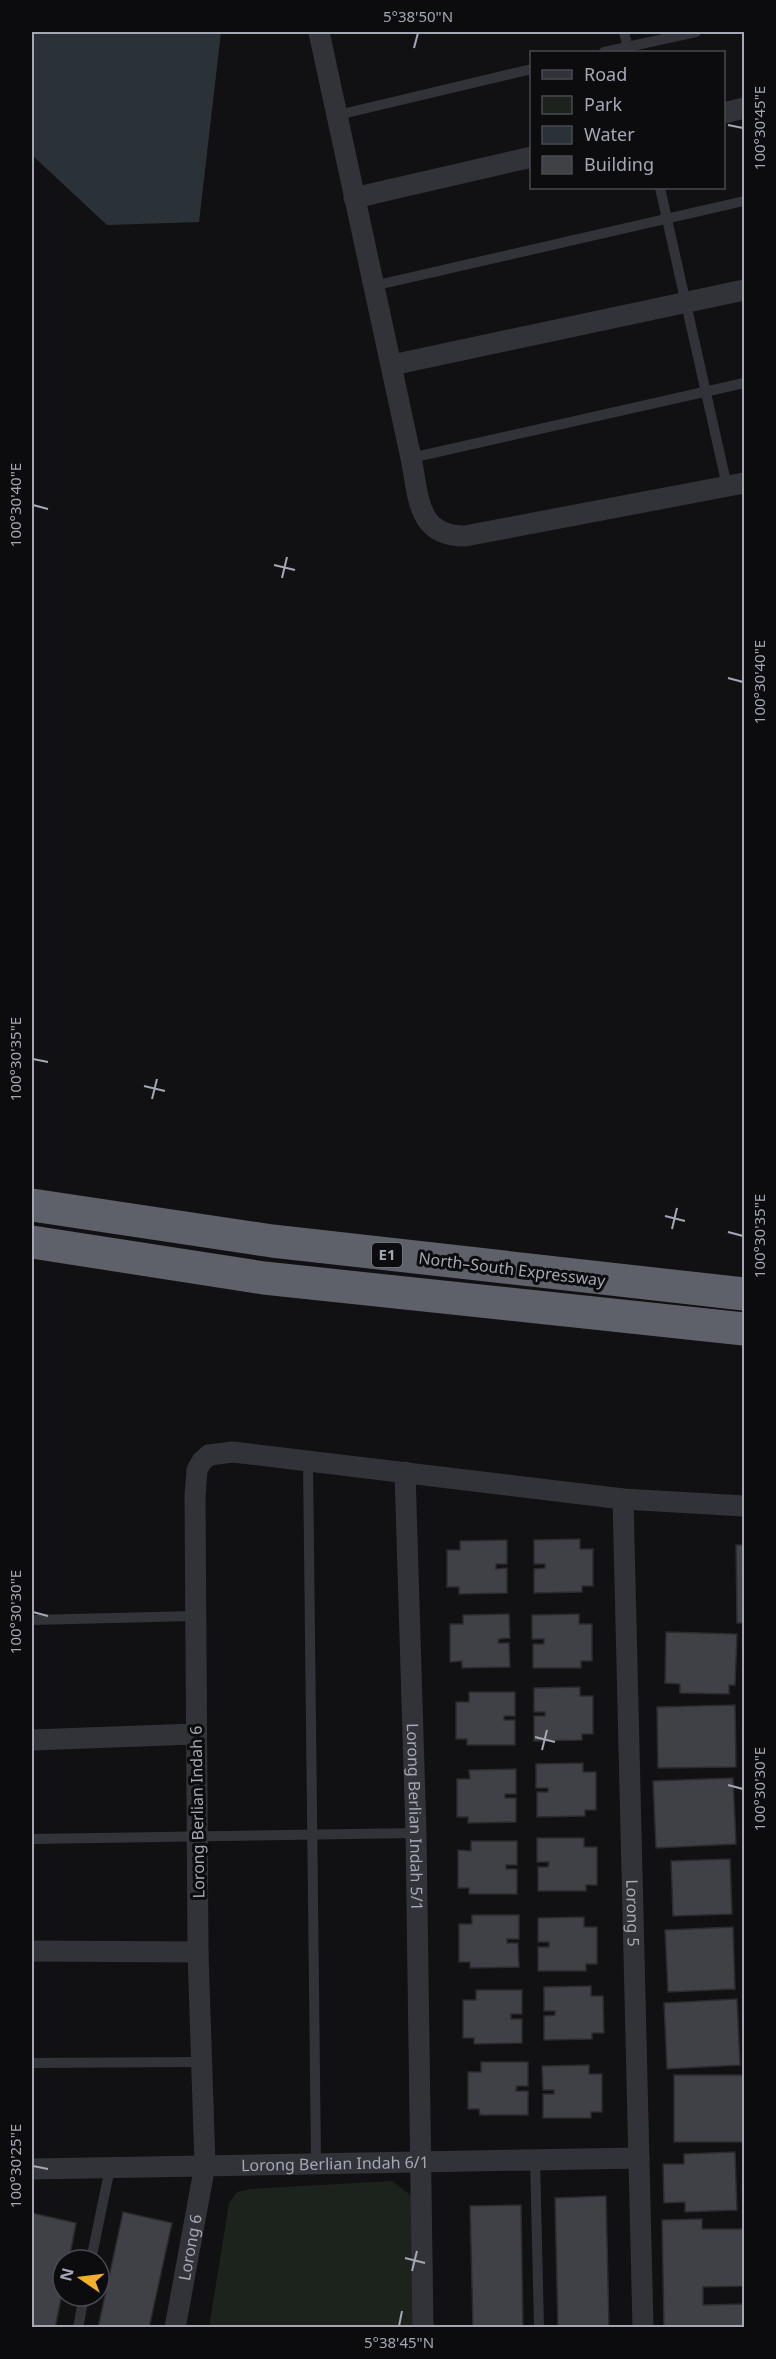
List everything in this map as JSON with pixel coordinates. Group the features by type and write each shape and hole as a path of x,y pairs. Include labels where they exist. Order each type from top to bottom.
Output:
{"highway":[{"name":"North–South Expressway","path":"32,1205 272,1241 744,1294"},
{"name":"E1","path":"32,1242 295,1282 744,1329"}],"street":[{"path":"319,32 411,458 426,519 432,527 450,536 465,536 736,485"},
{"path":"725,113 744,108"},
{"path":"354,198 530,157"},
{"path":"392,365 744,290"},
{"name":"Lorong Berlian Indah 6","path":"205,2165 198,1952 195,1734 196,1470 202,1461 221,1452 308,1460"},
{"path":"308,1460 623,1499 744,1506"},
{"name":"Lorong Berlian Indah 5/1","path":"405,1472 416,1833 423,2328"},
{"name":"Lorong 5","path":"623,1499 643,2328"},
{"path":"32,1740 195,1734"},
{"path":"32,1951 198,1952"},
{"name":"Lorong Berlian Indah 6/1","path":"32,2169 420,2163 535,2158 639,2158"},
{"name":"Lorong 6","path":"175,2328 205,2165"}],"lane":[{"path":"624,32 628,50 696,32"},
{"path":"338,115 530,69"},
{"path":"660,189 706,391 736,485"},
{"path":"373,286 744,201"},
{"path":"411,458 744,383"},
{"path":"308,1460 316,2163"},
{"path":"32,1620 194,1616"},
{"path":"32,1839 416,1833"},
{"path":"32,2063 202,2062"},
{"path":"535,2158 539,2328"},
{"path":"93,2248 110,2168"},
{"path":"78,2328 82,2308"}],"green space":[{"path":"392,2181 417,2200 418,2327 209,2328 229,2203 237,2192 250,2189"}],"water":[{"path":"32,32 221,32 199,222 107,225 32,155"}],"building":[{"path":"580,1539 580,1549 593,1549 593,1586 582,1586 582,1592 534,1593 534,1569 545,1568 545,1564 534,1564 534,1540"},
{"path":"507,1540 507,1564 496,1564 496,1569 507,1568 507,1593 459,1594 459,1587 447,1587 447,1550 460,1550 460,1541"},
{"path":"736,1545 744,1545 744,1623 737,1623"},
{"path":"509,1614 510,1638 499,1639 498,1643 509,1643 510,1667 462,1668 462,1661 450,1662 450,1624 463,1624 463,1615"},
{"path":"579,1614 579,1624 592,1624 592,1661 581,1661 581,1668 533,1668 533,1644 544,1644 544,1639 532,1639 532,1615"},
{"path":"666,1632 737,1634 735,1685 729,1685 729,1694 680,1693 680,1684 665,1683"},
{"path":"580,1687 580,1696 593,1696 593,1734 582,1734 582,1740 534,1741 534,1716 545,1716 545,1712 534,1712 534,1688"},
{"path":"469,1692 515,1692 515,1716 504,1716 504,1720 515,1720 515,1745 467,1745 467,1739 456,1739 456,1702 469,1702"},
{"path":"735,1705 736,1767 658,1768 657,1707"},
{"path":"583,1763 583,1772 596,1772 596,1810 585,1810 585,1816 537,1817 537,1792 548,1792 548,1788 536,1788 536,1764"},
{"path":"516,1769 516,1794 505,1794 505,1798 516,1798 516,1822 468,1823 468,1817 457,1817 457,1779 470,1779 469,1770"},
{"path":"733,1778 736,1844 656,1848 653,1781"},
{"path":"537,1838 584,1838 584,1847 597,1847 597,1885 586,1885 586,1891 538,1891 538,1867 548,1867 549,1862 537,1862"},
{"path":"471,1841 517,1841 517,1865 506,1865 506,1869 517,1869 517,1894 469,1894 469,1888 458,1888 458,1850 471,1851"},
{"path":"730,1859 732,1914 673,1916 671,1861"},
{"path":"472,1915 519,1915 519,1939 507,1939 507,1943 518,1943 519,1967 470,1968 470,1962 459,1962 459,1924 472,1924"},
{"path":"584,1917 584,1927 597,1927 597,1964 586,1964 586,1971 538,1971 538,1947 549,1947 549,1942 538,1942 538,1918"},
{"path":"733,1927 735,1989 668,1992 665,1930"},
{"path":"591,1986 591,1996 603,1996 604,2033 592,2033 592,2039 544,2040 544,2016 555,2015 555,2011 544,2011 544,1987"},
{"path":"476,1990 522,1990 522,2014 511,2014 511,2019 522,2019 522,2043 474,2044 474,2038 463,2038 463,2000 476,2000"},
{"path":"737,1999 740,2065 667,2069 664,2003"},
{"path":"481,2062 528,2062 528,2086 517,2086 516,2091 528,2091 528,2115 480,2115 479,2109 468,2109 468,2072 481,2072"},
{"path":"589,2065 589,2074 602,2074 602,2112 591,2112 591,2118 543,2118 543,2094 554,2094 554,2090 543,2090 542,2066"},
{"path":"674,2075 744,2075 744,2142 674,2142"},
{"path":"735,2152 737,2210 685,2212 685,2202 664,2203 663,2164 684,2164 684,2154"},
{"path":"606,2196 609,2328 558,2328 555,2198"},
{"path":"521,2205 523,2328 473,2328 470,2206"},
{"path":"123,2212 172,2223 149,2328 98,2328 102,2308 111,2308 111,2268"},
{"path":"32,2213 76,2223 71,2248 51,2248 51,2308 59,2308 55,2328 32,2328"},
{"path":"702,2219 702,2229 743,2229 744,2286 703,2287 703,2305 744,2304 744,2328 664,2328 662,2220"}]}
